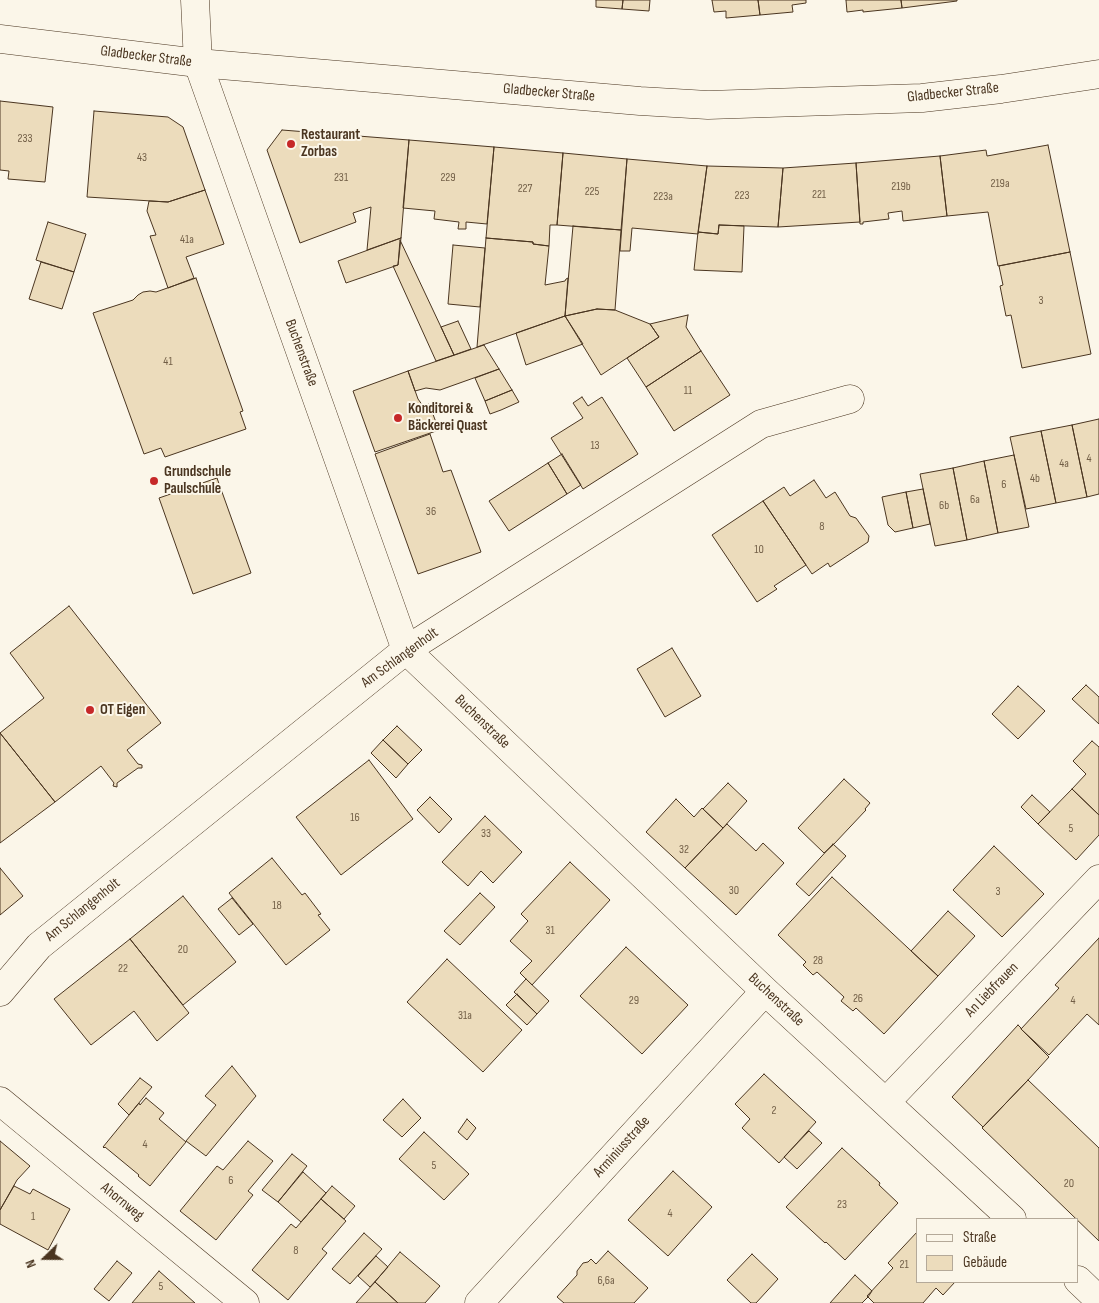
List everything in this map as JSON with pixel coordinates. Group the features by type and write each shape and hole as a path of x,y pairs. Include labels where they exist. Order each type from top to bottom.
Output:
{"street":[{"name":"Buchenstraße","path":"195,0 198,63 406,650 765,991 1011,1218"},
{"name":"Gladbecker Straße","path":"0,39 198,63 708,106 922,98 1099,74"},
{"name":"Am Schlangenholt","path":"0,992 39,946 406,650 761,424 850,399"},
{"name":"An Liebfrauen","path":"886,1102 1099,879"},
{"name":"Arminiusstraße","path":"479,1303 765,991"},
{"name":"Ahornweg","path":"0,1101 245,1303"},
{"path":"1079,1281 1099,1300"}],"building":[{"path":"596,0 623,0 622,9 596,7"},
{"path":"623,0 650,0 649,11 622,9"},
{"path":"712,0 758,0 760,15 726,18 726,11 714,12"},
{"path":"758,0 806,0 806,3 792,5 793,12 760,15"},
{"path":"846,0 901,0 902,8 847,12"},
{"path":"901,0 957,0 957,1 902,8"},
{"path":"0,101 53,107 45,182 8,179 9,171 0,170"},
{"path":"94,111 168,117 183,127 205,190 168,202 87,197"},
{"path":"282,130 409,140 401,238 367,250 371,207 353,213 356,222 300,243 267,150"},
{"path":"409,140 494,147 487,224 466,222 466,229 458,229 459,222 434,219 435,211 403,208"},
{"path":"1048,145 1070,252 998,266 988,212 947,216 940,156 986,150 987,156"},
{"path":"494,147 563,153 557,225 550,225 549,246 533,244 533,242 486,238"},
{"path":"563,153 627,159 621,230 557,225"},
{"path":"940,156 947,216 903,221 902,211 888,213 889,219 860,224 856,163"},
{"path":"627,159 707,166 698,234 632,228 630,251 620,251"},
{"path":"856,163 860,222 778,227 783,168"},
{"path":"707,166 783,168 778,227 719,225 718,234 698,232"},
{"path":"205,190 224,244 186,257 194,278 168,288 150,236 156,235 147,211 149,201 168,202"},
{"path":"48,222 86,234 74,272 36,260"},
{"path":"719,225 744,226 742,272 694,270 698,232 718,234"},
{"path":"573,226 621,230 615,310 597,309 565,316"},
{"path":"401,238 398,265 346,283 338,261"},
{"path":"486,238 533,242 533,244 549,246 545,285 565,281 568,278 565,316 477,347"},
{"path":"400,240 454,355 436,361 393,266 398,265"},
{"path":"453,245 485,248 480,307 448,304"},
{"path":"1070,252 1091,354 1022,368 1011,315 1006,316 1000,286 1003,285 999,266"},
{"path":"41,262 74,272 62,309 29,299"},
{"path":"196,278 243,411 240,412 246,429 165,457 161,448 144,454 93,313 133,300 143,292 156,292"},
{"path":"597,309 615,310 650,324 659,337 601,375 565,316"},
{"path":"688,315 686,327 701,351 646,387 627,358 659,337 650,324"},
{"path":"565,316 583,344 526,365 516,333"},
{"path":"458,321 471,349 454,355 441,327"},
{"path":"484,345 499,369 440,390 426,388 415,391 408,371"},
{"path":"701,351 730,395 674,431 646,387"},
{"path":"499,369 512,390 485,401 475,378"},
{"name":"Konditorei & Bäckerei Quast","path":"408,371 418,399 423,406 429,404 439,430 375,452 353,391"},
{"path":"512,390 519,402 490,414 485,401"},
{"path":"582,397 588,406 602,397 638,454 583,489 551,438 583,418 573,403"},
{"path":"1099,419 1099,494 1087,497 1072,425"},
{"path":"1072,425 1087,497 1056,503 1041,431"},
{"path":"1041,431 1056,503 1026,509 1010,437"},
{"path":"430,434 443,472 451,470 481,552 418,574 375,454"},
{"path":"562,454 581,485 567,494 548,463"},
{"path":"1014,455 1029,527 998,533 984,461"},
{"path":"984,461 998,533 967,540 953,468"},
{"path":"548,463 567,494 509,531 489,501"},
{"path":"953,468 967,540 935,546 920,474"},
{"path":"217,478 251,573 193,594 159,498"},
{"path":"814,480 826,498 835,492 850,516 856,518 869,536 868,542 830,567 828,563 812,574 763,501 784,487 790,496"},
{"path":"923,489 930,524 913,528 906,492"},
{"path":"906,492 913,528 895,532 888,525 882,497"},
{"path":"763,501 806,565 774,586 777,589 757,602 712,535"},
{"name":"OT Eigen","path":"69,606 161,723 127,750 138,764 142,765 142,768 138,768 117,783 117,787 113,786 114,783 101,766 55,802 0,733 44,698 10,653"},
{"path":"672,648 701,696 665,717 637,669"},
{"path":"1086,685 1099,697 1099,724 1072,699"},
{"path":"1018,686 1045,711 1018,739 992,714"},
{"path":"397,726 422,750 408,764 383,740"},
{"path":"0,733 55,802 0,843"},
{"path":"383,740 408,764 396,778 371,753"},
{"path":"1092,741 1099,747 1099,815 1072,789 1086,774 1073,761"},
{"path":"369,760 413,819 341,875 296,817"},
{"path":"844,779 870,803 866,810 824,853 798,828"},
{"path":"728,783 747,801 723,828 703,809"},
{"path":"1072,789 1099,815 1099,835 1076,860 1038,824"},
{"path":"1032,795 1050,812 1038,824 1021,807"},
{"path":"430,797 452,819 439,833 417,810"},
{"path":"676,799 694,817 702,808 723,828 685,868 646,832"},
{"path":"485,816 522,852 493,883 481,871 468,886 442,862"},
{"path":"727,824 756,851 763,843 784,863 736,915 685,868"},
{"path":"833,844 846,856 809,896 796,884"},
{"path":"994,846 1044,894 1002,937 953,890"},
{"path":"272,858 302,895 305,893 321,914 318,915 330,930 286,965 229,893"},
{"path":"570,862 610,900 532,985 520,973 532,961 510,941 528,921 521,914"},
{"path":"0,868 23,896 0,915"},
{"path":"832,877 938,976 884,1034 856,1008 853,1011 841,1001 844,997 817,972 813,975 803,965 806,962 778,935"},
{"path":"480,893 495,907 460,945 444,931"},
{"path":"183,896 236,962 183,1005 130,939"},
{"path":"232,898 253,924 239,935 218,909"},
{"path":"948,911 975,936 938,976 911,951"},
{"path":"1099,938 1099,1025 1087,1014 1049,1055 1021,1029 1059,988 1055,985"},
{"path":"130,939 189,1013 157,1041 134,1011 91,1045 54,999"},
{"path":"626,947 688,1005 642,1054 580,996"},
{"path":"447,959 522,1030 483,1072 407,1002"},
{"path":"526,979 549,1001 537,1014 514,992"},
{"path":"517,994 537,1014 527,1025 506,1005"},
{"path":"1018,1025 1049,1057 983,1127 952,1097"},
{"path":"232,1066 256,1096 206,1156 186,1141 216,1105 205,1096"},
{"path":"764,1074 816,1122 779,1163 742,1128 750,1119 735,1104"},
{"path":"140,1078 152,1087 129,1115 118,1104"},
{"path":"1028,1080 1099,1148 1099,1241 1079,1222 1079,1218 1075,1218 982,1128"},
{"path":"146,1098 164,1113 159,1119 186,1142 150,1186 103,1147 139,1103 140,1105"},
{"path":"403,1099 421,1118 402,1137 383,1120"},
{"path":"467,1119 476,1128 467,1140 458,1132"},
{"path":"809,1131 822,1143 797,1169 784,1157"},
{"path":"424,1132 469,1174 444,1200 399,1159"},
{"path":"0,1141 30,1166 17,1180 0,1210"},
{"path":"248,1141 273,1161 248,1191 253,1195 216,1240 180,1211 217,1166 223,1170"},
{"path":"842,1148 880,1183 879,1185 898,1203 845,1260 786,1207"},
{"path":"292,1154 307,1166 278,1202 262,1190"},
{"path":"673,1171 712,1207 668,1256 628,1220"},
{"path":"303,1172 326,1193 301,1222 278,1202"},
{"path":"14,1186 30,1194 33,1189 70,1209 48,1250 0,1224 0,1210"},
{"path":"332,1186 355,1206 344,1219 321,1199"},
{"path":"321,1199 346,1221 322,1249 327,1253 288,1300 252,1270 291,1224 296,1228"},
{"path":"364,1233 382,1249 350,1284 332,1269"},
{"path":"916,1233 916,1283 954,1283 943,1295 936,1288 923,1303 874,1303 867,1296 893,1268 888,1263"},
{"path":"608,1251 648,1288 634,1303 564,1303 557,1297 577,1275 577,1271 583,1263 591,1259 596,1264"},
{"path":"400,1252 440,1286 425,1303 398,1303 375,1282"},
{"path":"752,1254 778,1279 756,1303 751,1303 727,1280"},
{"path":"376,1256 388,1267 370,1287 358,1276"},
{"path":"117,1261 132,1273 109,1301 94,1289"},
{"path":"159,1271 195,1303 132,1303"},
{"path":"855,1275 872,1291 868,1297 862,1303 830,1303"},
{"path":"375,1282 398,1303 356,1303"}],"place":[{"name":"Restaurant Zorbas","path":"291,144"},
{"name":"Konditorei & Bäckerei Quast","path":"398,418"},
{"name":"Grundschule Paulschule","path":"154,481"},
{"name":"OT Eigen","path":"90,710"}]}
